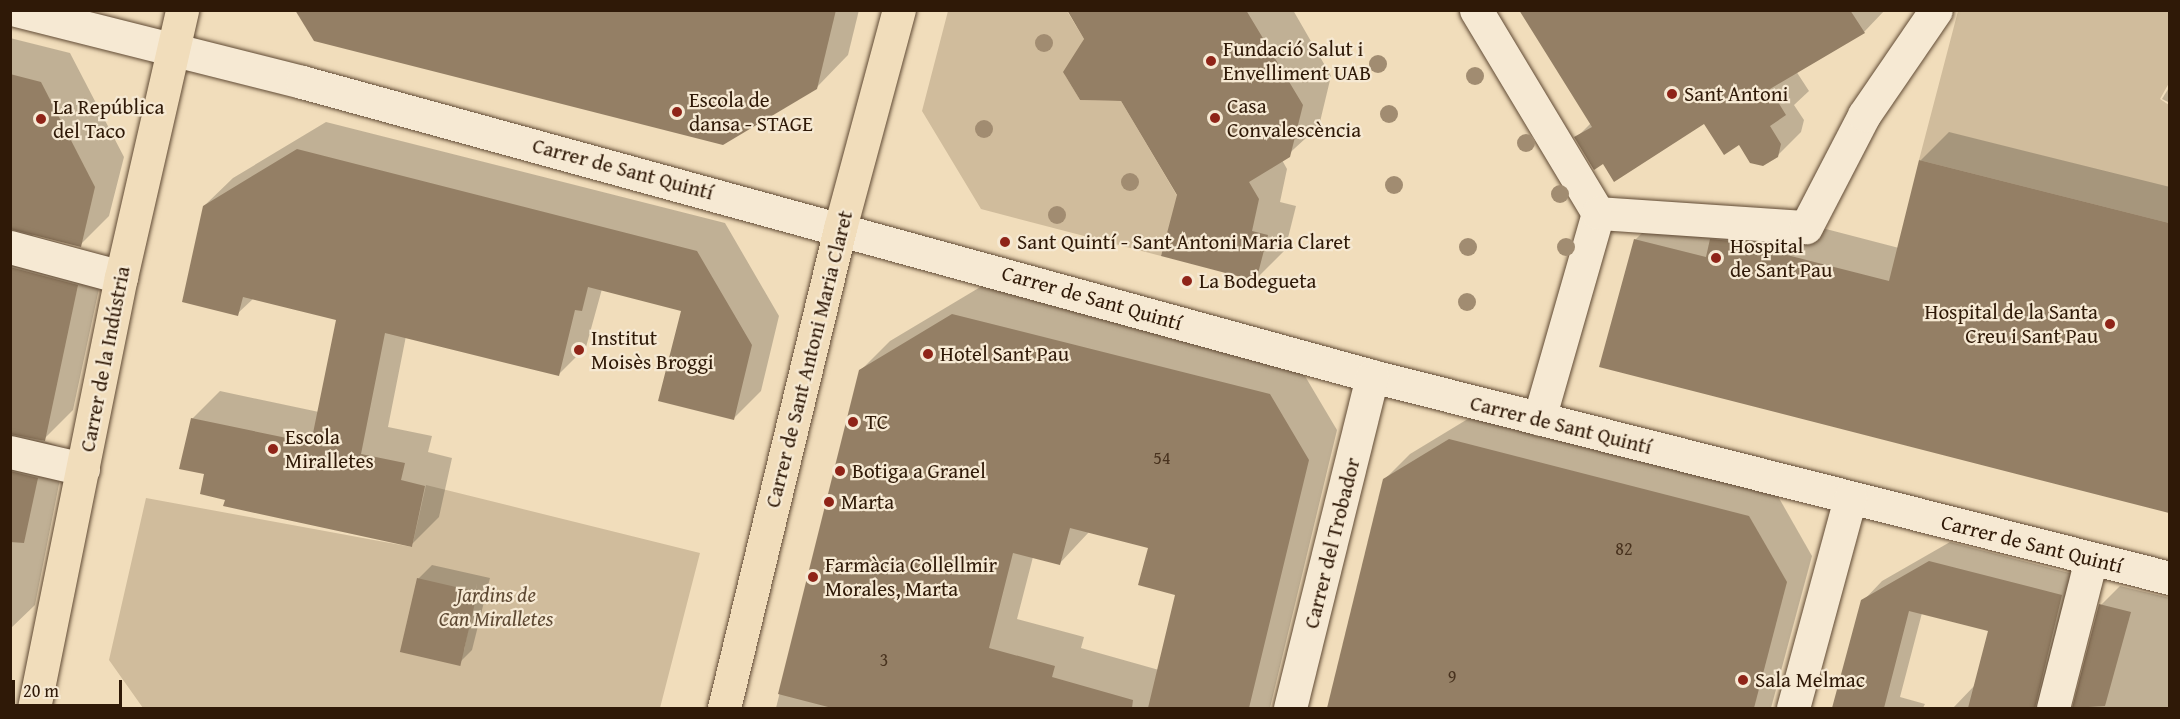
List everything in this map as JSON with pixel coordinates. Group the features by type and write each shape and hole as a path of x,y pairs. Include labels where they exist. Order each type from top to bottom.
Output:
{"main road":[{"name":"Carrer de la Indústria","path":"34,708 121,277 182,10"},
{"name":"Carrer de Sant Antoni Maria Claret","path":"724,708 840,228 899,10"}],"street":[{"name":"Carrer de Sant Quintí","path":"16,10 173,48 840,228 1371,376 2169,578"},
{"path":"1476,10 1598,213 1539,419"},
{"path":"1598,213 1806,227 1863,115 1936,10"},
{"path":"10,247 121,277"},
{"name":"Carrer del Trobador","path":"1290,708 1371,376"},
{"path":"10,452 83,469"},
{"path":"1793,708 1850,498"},
{"path":"2053,708 2091,559"}],"green space":[{"path":"948,11 1067,11 1084,39 1065,75 1080,100 1121,101 1179,199 1161,256 981,209 922,111"},
{"path":"1958,11 2169,11 2169,83 2160,99 2169,105 2169,223 1919,160"},
{"name":"Jardins de Can Miralletes","path":"426,485 700,553 660,708 143,708 109,660 146,498 412,547"}],"building":[{"path":"295,10 836,10 817,89 723,145 314,41"},
{"path":"1067,10 1246,10 1303,105 1290,157 1249,182 1259,199 1252,231 1268,235 1256,281 1161,256 1177,195 1121,101 1080,100 1063,72 1084,39"},
{"name":"Sant Antoni","path":"1519,10 1850,10 1865,33 1770,89 1786,115 1770,126 1781,144 1778,157 1763,166 1750,163 1739,145 1724,155 1704,124 1614,182 1603,164 1594,170 1574,137 1592,127"},
{"path":"10,74 41,82 95,187 81,247 10,229"},
{"path":"297,149 697,251 752,345 734,420 658,401 681,311 588,287 582,311 575,310 559,376 385,333 361,454 405,463 401,480 425,486 412,547 223,506 225,500 200,494 204,474 179,469 191,418 311,443 336,320 243,297 238,316 182,302 203,206"},
{"path":"1919,160 2169,223 2169,513 1599,367 1634,239 1706,257 1710,239 1732,241 1889,281"},
{"path":"10,267 78,285 45,441 10,434"},
{"path":"952,314 1270,394 1309,460 1249,708 1148,708 1175,595 1138,585 1148,548 1070,528 1060,565 1013,553 989,648 1055,666 1052,677 1133,700 1132,708 832,708 778,694 859,370"},
{"path":"1449,439 1749,516 1787,582 1754,708 1327,708 1383,479"},
{"path":"10,471 38,478 24,543 10,542"},
{"path":"1929,561 2062,595 2035,708 1968,708 1988,631 1909,611 1884,708 1832,708 1861,600"},
{"path":"417,578 477,592 460,666 400,652"},
{"path":"2099,604 2131,612 2105,706 2072,708"}],"place":[{"name":"Fundació Salut i Envelliment UAB","path":"1211,61"},
{"name":"Sant Antoni","path":"1672,94"},
{"name":"Escola de dansa - STAGE","path":"677,112"},
{"name":"Casa Convalescència","path":"1215,118"},
{"name":"La República del Taco","path":"41,119"},
{"name":"Sant Quintí - Sant Antoni Maria Claret","path":"1005,242"},
{"name":"Hospital de Sant Pau","path":"1716,258"},
{"name":"La Bodegueta","path":"1187,281"},
{"name":"Hospital de la Santa Creu i Sant Pau","path":"2110,324"},
{"name":"Institut Moisès Broggi","path":"579,350"},
{"name":"Hotel Sant Pau","path":"928,354"},
{"name":"TC","path":"853,422"},
{"name":"Escola Miralletes","path":"273,449"},
{"name":"Botiga a Granel","path":"840,471"},
{"name":"Marta","path":"829,502"},
{"name":"Farmàcia Collellmir Morales, Marta","path":"813,577"},
{"name":"Sala Melmac","path":"1743,680"}]}
